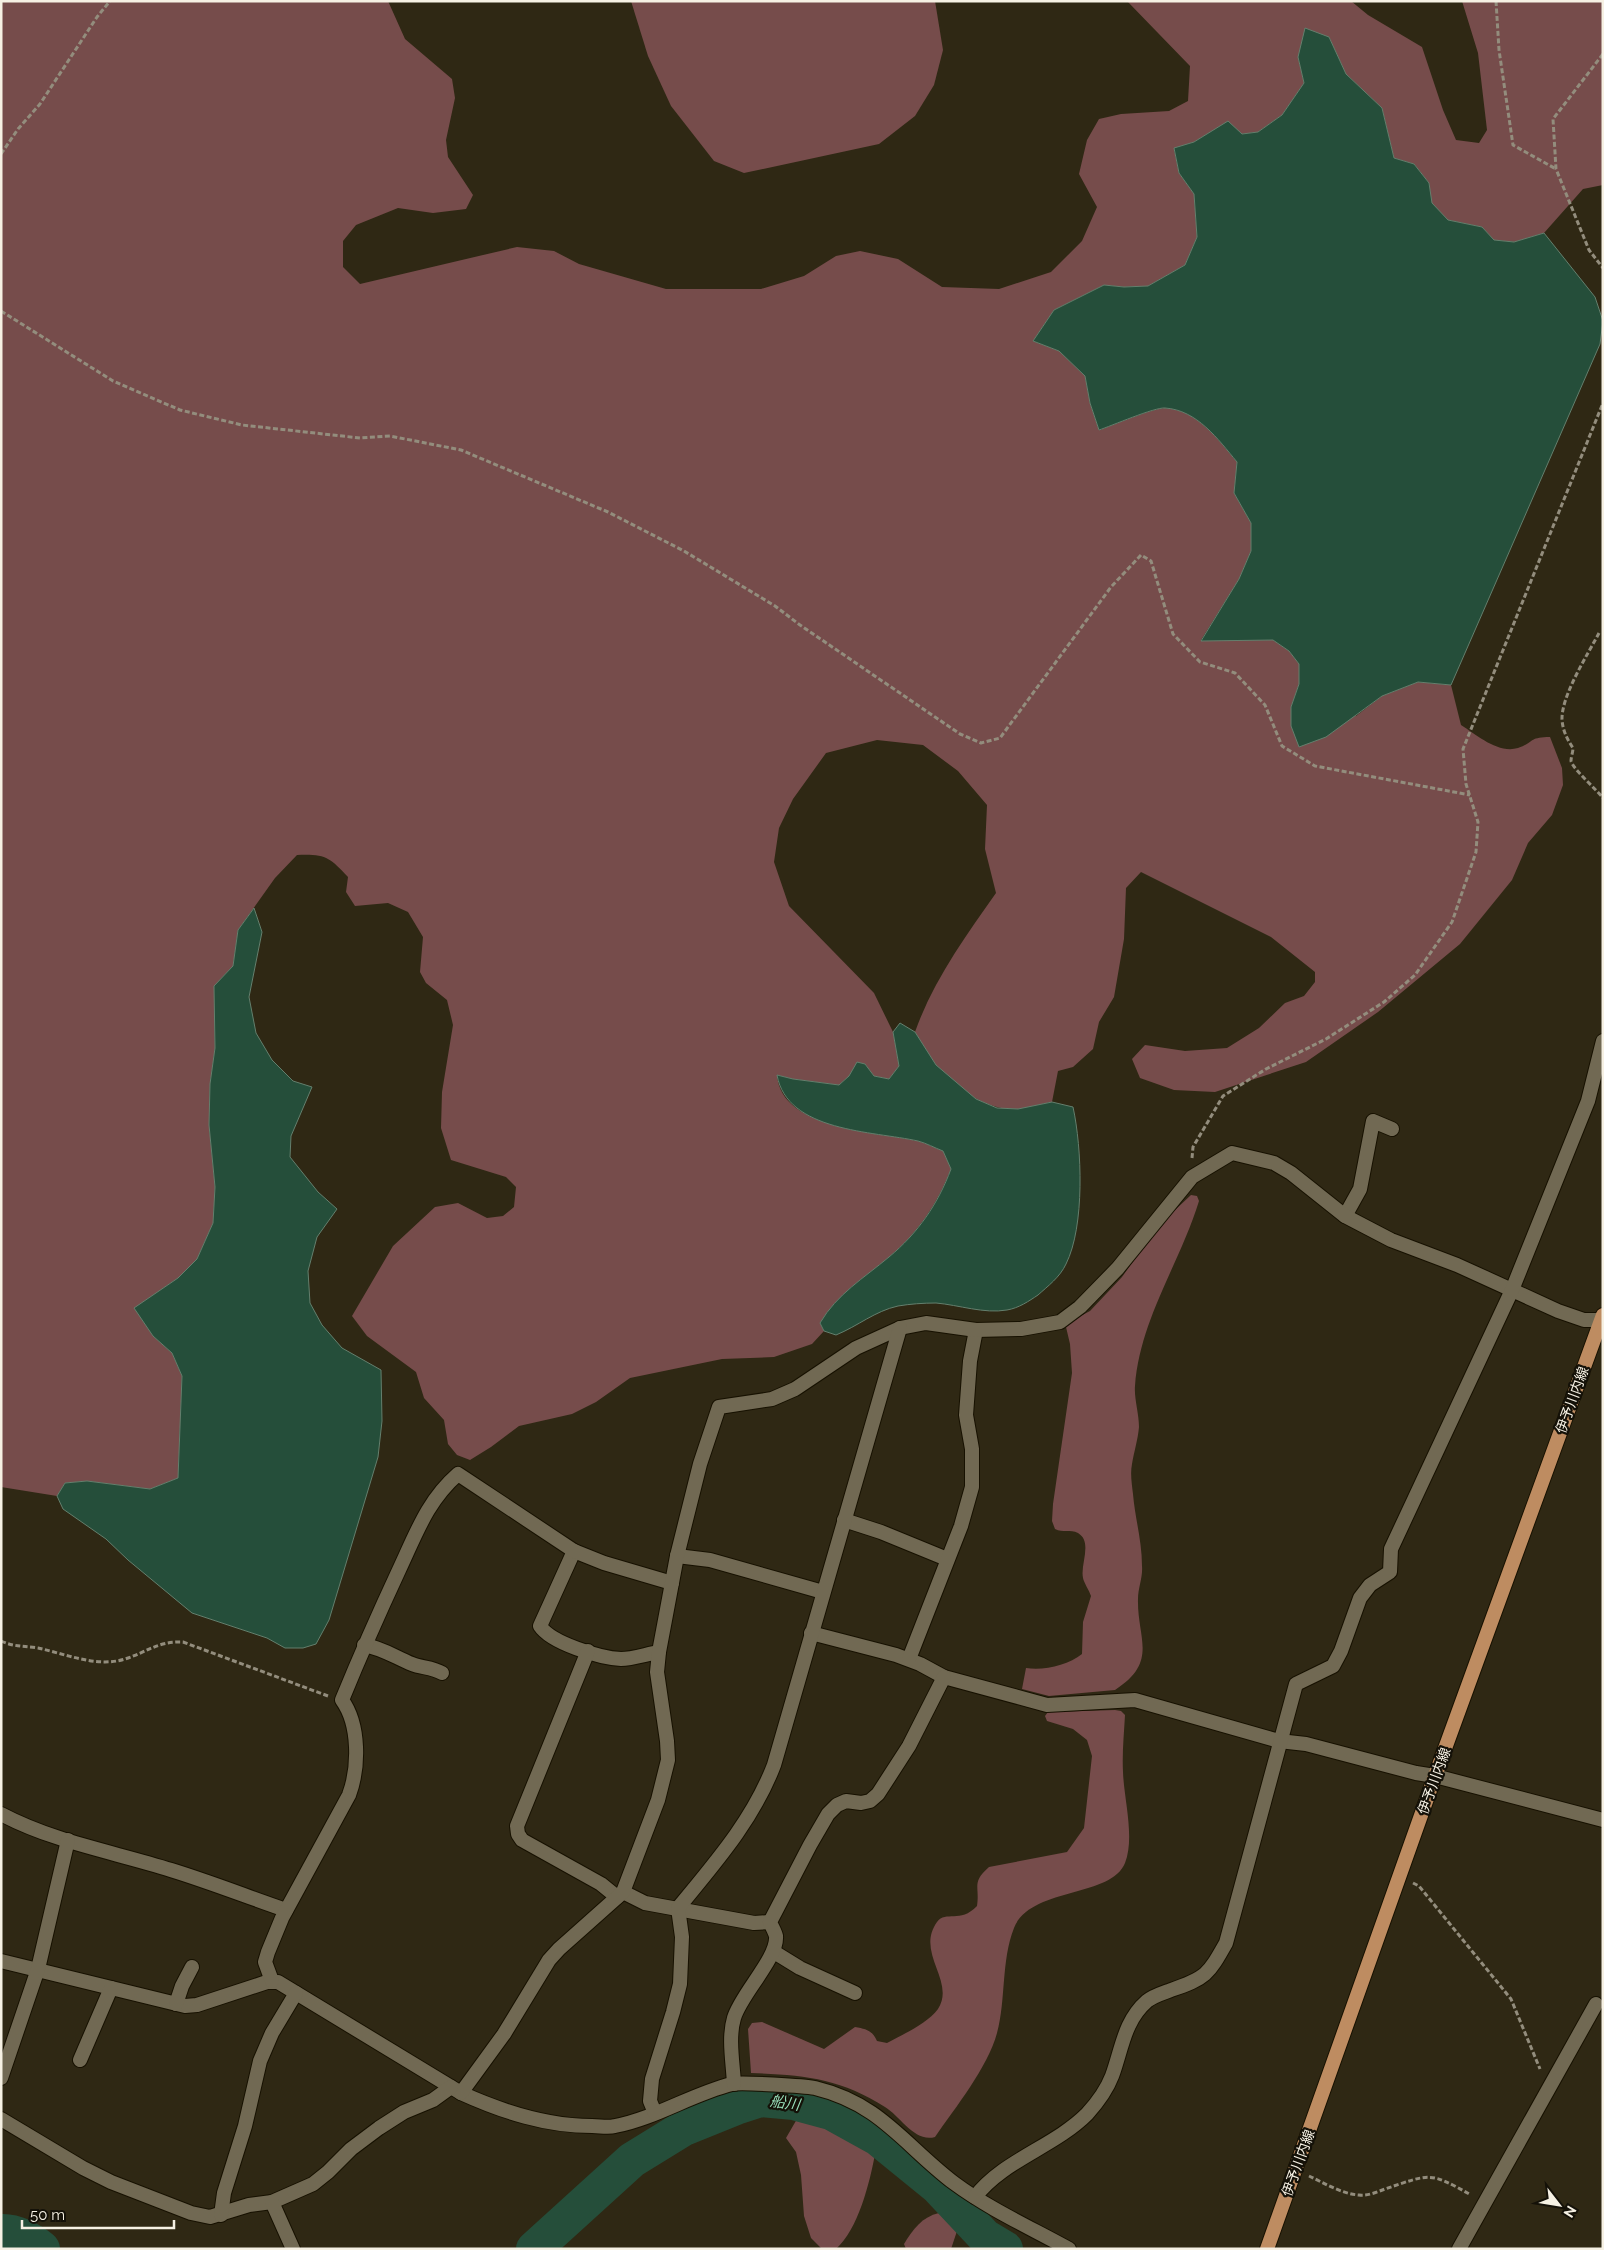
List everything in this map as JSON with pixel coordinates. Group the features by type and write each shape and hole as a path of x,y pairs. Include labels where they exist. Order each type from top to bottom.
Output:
{"main road":[{"name":"伊予川内線","path":"1267,2249 1435,1776 1602,1318"}],"street":[{"path":"975,2197 988,2181 1069,2129 1088,2113 1101,2096 1112,2076 1126,2029 1136,2012 1148,2000 1196,1982 1206,1974 1216,1961 1226,1943 1279,1741 1296,1684 1333,1666 1341,1651 1360,1598 1370,1585 1390,1572 1391,1549 1512,1290 1588,1101 1603,1041"},
{"path":"1345,1216 1360,1189 1373,1120 1392,1129"},
{"path":"1,2119 83,2168 111,2182 190,2213 210,2217 249,2205 272,2202 314,2184 351,2148 379,2128 404,2112 456,2090 504,2034 549,1960 559,1948 620,1895 658,1800 668,1760 657,1672 659,1652 677,1556 700,1464 718,1407 772,1399 795,1389 856,1348 900,1328 926,1323 976,1330 1021,1329 1060,1322 1080,1307 1118,1268 1192,1177 1232,1153 1274,1163 1291,1173 1345,1216 1391,1240 1456,1265 1558,1311 1584,1320 1602,1318"},
{"path":"655,2113 650,2101 652,2079 674,2012 680,1984 682,1937 678,1908 743,1826 765,1788 774,1765 900,1328"},
{"path":"908,1659 966,1512 972,1487 972,1449 966,1415 970,1360 976,1330"},
{"path":"272,1981 265,1962 268,1952 286,1910 355,1781 357,1767 353,1724 350,1711 342,1700 364,1645 426,1511 442,1488 458,1474 574,1551 604,1563 672,1583"},
{"path":"844,1520 881,1532 947,1559"},
{"path":"574,1551 540,1626 545,1633 562,1643 622,1659 659,1652"},
{"path":"677,1556 710,1560 823,1592"},
{"path":"811,1634 908,1659 944,1677 1047,1705 1135,1700 1279,1741 1306,1744 1416,1774 1435,1776 1603,1820"},
{"path":"364,1645 378,1647 411,1664 431,1667 442,1672"},
{"path":"588,1651 518,1826 518,1834 522,1840 620,1895 645,1903 754,1923 770,1922"},
{"path":"770,1922 828,1814 837,1805 846,1801 870,1802 878,1794 909,1746 944,1677"},
{"path":"1,1814 18,1823 68,1840 171,1870 286,1910"},
{"path":"1,2078 38,1970 68,1840"},
{"path":"734,2084 733,2020 738,2006 774,1952 776,1935 770,1922"},
{"path":"774,1952 800,1968 855,1993"},
{"path":"1,1961 185,2006 197,2005 272,1981 278,1982 456,2090 492,2107 536,2120 574,2126 613,2127 734,2084 814,2088 848,2099 883,2119 953,2182 975,2197 1069,2249"},
{"path":"176,2004 182,1986 192,1968"},
{"path":"80,2060 111,1988"},
{"path":"221,2214 224,2194 245,2126 260,2061 272,2033 296,1993"},
{"path":"1459,2249 1596,2004"},
{"path":"272,2202 293,2249"}],"path":[{"path":"1,154 18,129 40,104 97,17 110,1"},
{"path":"1496,1 1499,50 1513,146 1556,169"},
{"path":"1603,54 1554,119 1556,169 1589,250 1603,268"},
{"path":"1,311 113,381 180,410 242,425 360,438 390,436 461,450 608,512 684,551 775,606 960,734 981,743 1000,738 1111,587 1141,555 1151,561 1173,634 1200,662 1235,673 1265,705 1282,746 1315,766 1470,795"},
{"path":"1192,1177 1193,1147 1223,1096 1266,1069 1326,1039 1384,1002 1416,975 1452,922 1476,852 1478,822 1466,784 1463,749 1603,403"},
{"path":"1599,632 1574,681 1565,703 1562,719 1566,737 1573,748 1571,760 1576,770 1592,784 1603,798"},
{"path":"1,1641 11,1646 36,1648 91,1661 124,1660 168,1641 183,1642 342,1700"},
{"path":"1399,1878 1418,1886 1511,1999 1548,2091"},
{"path":"1295,2170 1336,2188 1359,2195 1370,2194 1425,2176 1436,2177 1485,2203"}],"shaded area":[{"path":"1,1 388,1 405,39 452,79 455,98 446,140 448,157 473,195 466,209 433,213 398,208 356,225 343,241 343,267 360,284 517,247 554,251 579,264 666,289 761,289 804,276 836,256 860,251 898,259 942,287 999,289 1051,272 1082,241 1097,207 1079,174 1087,140 1099,119 1121,114 1169,111 1188,101 1190,66 1127,1 1351,1 1368,15 1422,47 1443,110 1456,140 1479,143 1487,130 1478,53 1462,1 1603,1 1603,185 1583,189 1544,233 1514,242 1494,240 1482,227 1448,220 1431,203 1429,183 1414,164 1394,158 1382,108 1346,74 1329,37 1298,57 1304,83 1282,115 1258,132 1242,134 1228,122 1194,142 1174,149 1179,173 1194,194 1197,237 1185,265 1148,286 1124,287 1104,285 1054,310 1033,341 1059,351 1085,376 1090,403 1099,430 1160,408 1177,410 1187,414 1206,427 1237,462 1234,493 1251,523 1251,551 1239,579 1201,640 1273,640 1289,651 1299,664 1299,684 1291,707 1356,716 1382,696 1418,682 1451,685 1461,725 1495,746 1510,749 1518,748 1534,739 1550,737 1562,768 1563,785 1552,815 1528,843 1512,880 1460,944 1378,1012 1306,1062 1215,1092 1174,1090 1140,1078 1132,1059 1145,1045 1185,1051 1227,1048 1259,1028 1285,1003 1304,996 1315,982 1315,972 1271,937 1141,872 1126,888 1124,939 1114,997 1099,1022 1093,1049 1073,1067 1058,1071 1052,1102 1018,1109 1006,1109 983,1102 952,1082 933,1061 915,1032 940,977 996,893 985,849 987,805 958,771 923,745 877,740 826,753 793,799 779,828 774,862 789,906 874,993 893,1032 899,1066 889,1079 874,1076 865,1064 857,1063 849,1076 839,1085 777,1075 783,1093 795,1107 813,1118 857,1131 918,1141 943,1151 951,1169 933,1206 918,1228 899,1248 835,1303 820,1323 824,1331 812,1344 774,1357 722,1359 630,1378 596,1402 572,1414 519,1426 470,1460 457,1455 448,1444 444,1420 424,1398 416,1372 367,1336 352,1316 393,1246 435,1207 458,1203 487,1218 503,1216 514,1207 516,1187 506,1177 451,1160 441,1128 442,1092 453,1025 447,1000 426,983 420,972 423,937 408,912 388,903 355,906 346,892 348,877 336,865 321,856 297,855 275,878 238,930 233,966 214,986 215,1048 210,1084 209,1125 215,1187 213,1223 197,1259 178,1278 135,1308 153,1336 172,1353 182,1376 178,1478 150,1489 87,1481 65,1483 57,1496 1,1487"},
{"path":"631,1 935,1 943,50 934,85 915,116 879,144 744,173 714,161 671,106 648,56"},
{"path":"1305,28 1329,37 1346,74 1382,108 1394,158 1414,164 1429,183 1432,203 1448,220 1482,227 1494,240 1514,242 1544,233 1595,297 1603,321 1600,344 1451,685 1418,682 1382,696 1326,737 1299,747 1291,726 1291,707 1299,684 1299,664 1289,651 1273,640 1201,641 1239,579 1251,551 1251,523 1234,493 1237,462 1206,427 1187,414 1177,410 1160,408 1152,410 1099,430 1090,403 1085,376 1059,351 1033,341 1054,310 1104,285 1124,287 1148,286 1185,265 1197,237 1194,194 1179,173 1174,148 1194,142 1228,121 1242,134 1258,132 1282,115 1304,83 1298,57"},
{"path":"254,908 262,932 249,997 256,1033 272,1060 293,1081 312,1087 291,1136 290,1157 318,1192 337,1209 317,1237 308,1271 310,1303 322,1325 342,1348 381,1370 382,1421 378,1457 329,1620 316,1644 303,1648 285,1648 267,1638 192,1613 128,1560 106,1539 63,1509 57,1496 65,1483 87,1481 150,1489 178,1478 182,1376 172,1353 153,1336 134,1308 178,1278 197,1259 213,1223 215,1187 209,1125 210,1084 215,1048 214,986 233,966 238,930"},
{"path":"900,1023 915,1032 936,1065 976,1099 997,1108 1018,1109 1052,1102 1073,1107 1080,1165 1079,1208 1076,1229 1072,1248 1066,1264 1060,1273 1038,1295 1020,1306 998,1311 936,1303 898,1306 882,1311 836,1335 824,1331 820,1323 834,1303 889,1257 918,1228 940,1194 951,1169 943,1151 924,1143 834,1126 814,1118 797,1108 784,1094 777,1075 839,1085 849,1076 857,1062 865,1064 874,1076 889,1079 899,1066 893,1032"},
{"path":"1191,1195 1197,1196 1199,1201 1152,1314 1138,1361 1135,1386 1139,1427 1131,1476 1142,1557 1142,1574 1138,1599 1143,1649 1141,1659 1129,1680 1115,1690 1049,1696 1022,1689 1026,1668 1040,1669 1056,1666 1082,1654 1083,1622 1091,1596 1083,1578 1085,1542 1078,1533 1055,1529 1052,1521 1072,1373 1070,1344 1066,1327 1071,1321 1090,1311 1122,1277 1159,1225"},
{"path":"1121,1711 1125,1715 1123,1765 1129,1842 1125,1863 1117,1874 1104,1882 1036,1905 1023,1915 1014,1928 1007,1954 1002,2007 993,2046 979,2073 935,2137 928,2138 914,2133 885,2107 868,2097 837,2084 804,2077 751,2073 748,2029 752,2023 762,2022 824,2049 855,2027 862,2028 873,2034 877,2041 887,2043 928,2019 938,2009 942,1998 940,1977 930,1945 931,1933 937,1922 945,1917 965,1914 977,1906 978,1881 983,1872 989,1867 1067,1852 1084,1828 1092,1756 1087,1740 1073,1729 1047,1721 1045,1716 1048,1712"},
{"path":"808,2118 835,2129 875,2154 870,2178 857,2218 844,2241 836,2249 822,2249 811,2238 804,2216 801,2175 796,2152 786,2138 797,2119"},
{"path":"939,2213 957,2231 951,2249 906,2249 904,2244 915,2229 928,2217"},
{"path":"1,2218 29,2234 42,2249 1,2249"}],"waterway":[{"name":"船川","path":"534,2249 632,2160 684,2128 760,2099 794,2102 831,2112 878,2138 937,2186 985,2237 1005,2249"},
{"name":"船川","path":"1,2232 23,2237 42,2249"}]}
